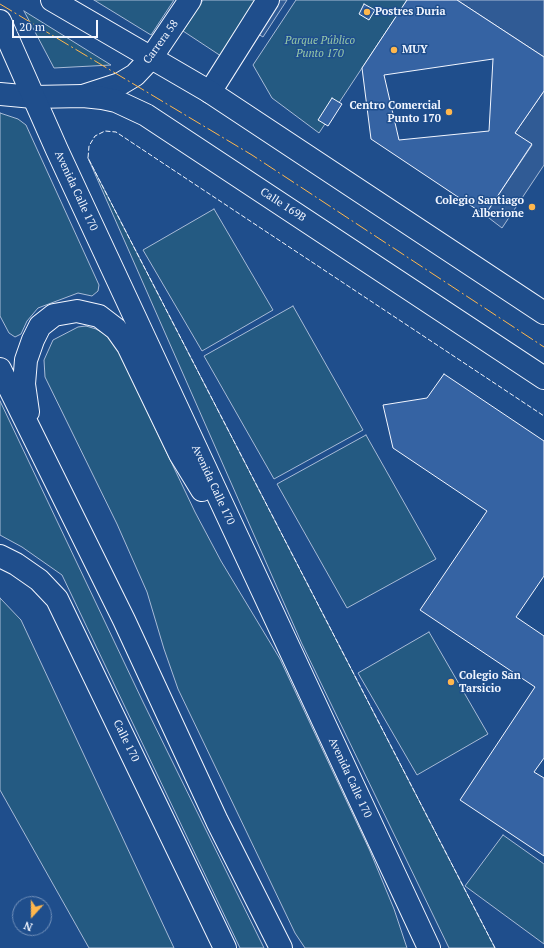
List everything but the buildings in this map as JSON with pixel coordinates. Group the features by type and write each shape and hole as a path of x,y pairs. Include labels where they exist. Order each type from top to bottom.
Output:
{"main road":[{"path":"52,0 210,92 544,313"},
{"name":"Carrera 58","path":"83,96 120,84 135,75 151,58 190,0"},
{"path":"210,92 268,0"},
{"name":"Avenida Calle 170","path":"0,20 33,97 429,948"},
{"name":"Calle 169B","path":"0,94 33,97 83,96 116,102 146,115 544,378"},
{"path":"31,432 24,378 26,360 40,326 54,315 77,311 98,316 116,329 128,346 180,454 259,584"},
{"path":"0,369 124,620 218,821 281,948"},
{"name":"Calle 170","path":"0,556 16,564 39,580 57,599 225,948"}],"green space":[{"path":"94,0 174,0 151,35"},
{"path":"203,0 260,0 224,58 183,31"},
{"name":"Parque Público Punto 170","path":"296,0 407,0 319,133 272,98 253,65"},
{"path":"24,11 111,65 54,68"},
{"path":"0,113 18,119 26,125 99,285 98,291 92,296 78,293 38,308 27,321 21,334 15,337 9,333 0,316"},
{"path":"88,158 495,948 449,948 302,644"},
{"path":"214,209 273,310 202,351 143,250"},
{"path":"293,306 363,430 274,479 204,356"},
{"path":"86,326 96,329 106,335 116,346 195,512 221,561 280,659 370,851 394,909 407,948 305,948 295,933 178,689 147,592 117,524 45,377 44,360 53,340 78,327"},
{"path":"0,401 143,702 264,948 240,948 62,575 22,547 0,535"},
{"path":"366,435 436,559 347,608 277,484"},
{"path":"0,598 21,620 174,948 89,948 0,790"},
{"path":"429,632 488,734 417,775 358,673"},
{"path":"503,835 544,864 544,944 465,886"}],"shaded area":[{"path":"275,0 287,0 263,37 255,32"},
{"path":"457,0 544,0 544,57"},
{"path":"544,91 544,165 502,228 485,215 532,145 515,133"}],"fence":[{"path":"495,948 88,158 89,146 95,136 105,131 116,132 544,416"}],"power":[{"path":"0,4 252,155 544,347"}],"place":[{"name":"Postres Duria","path":"367,12"},
{"name":"MUY","path":"394,50"},
{"name":"Centro Comercial Punto 170","path":"449,112"},
{"name":"Colegio Santiago Alberione","path":"532,207"},
{"name":"Colegio San Tarsicio","path":"451,682"}]}
